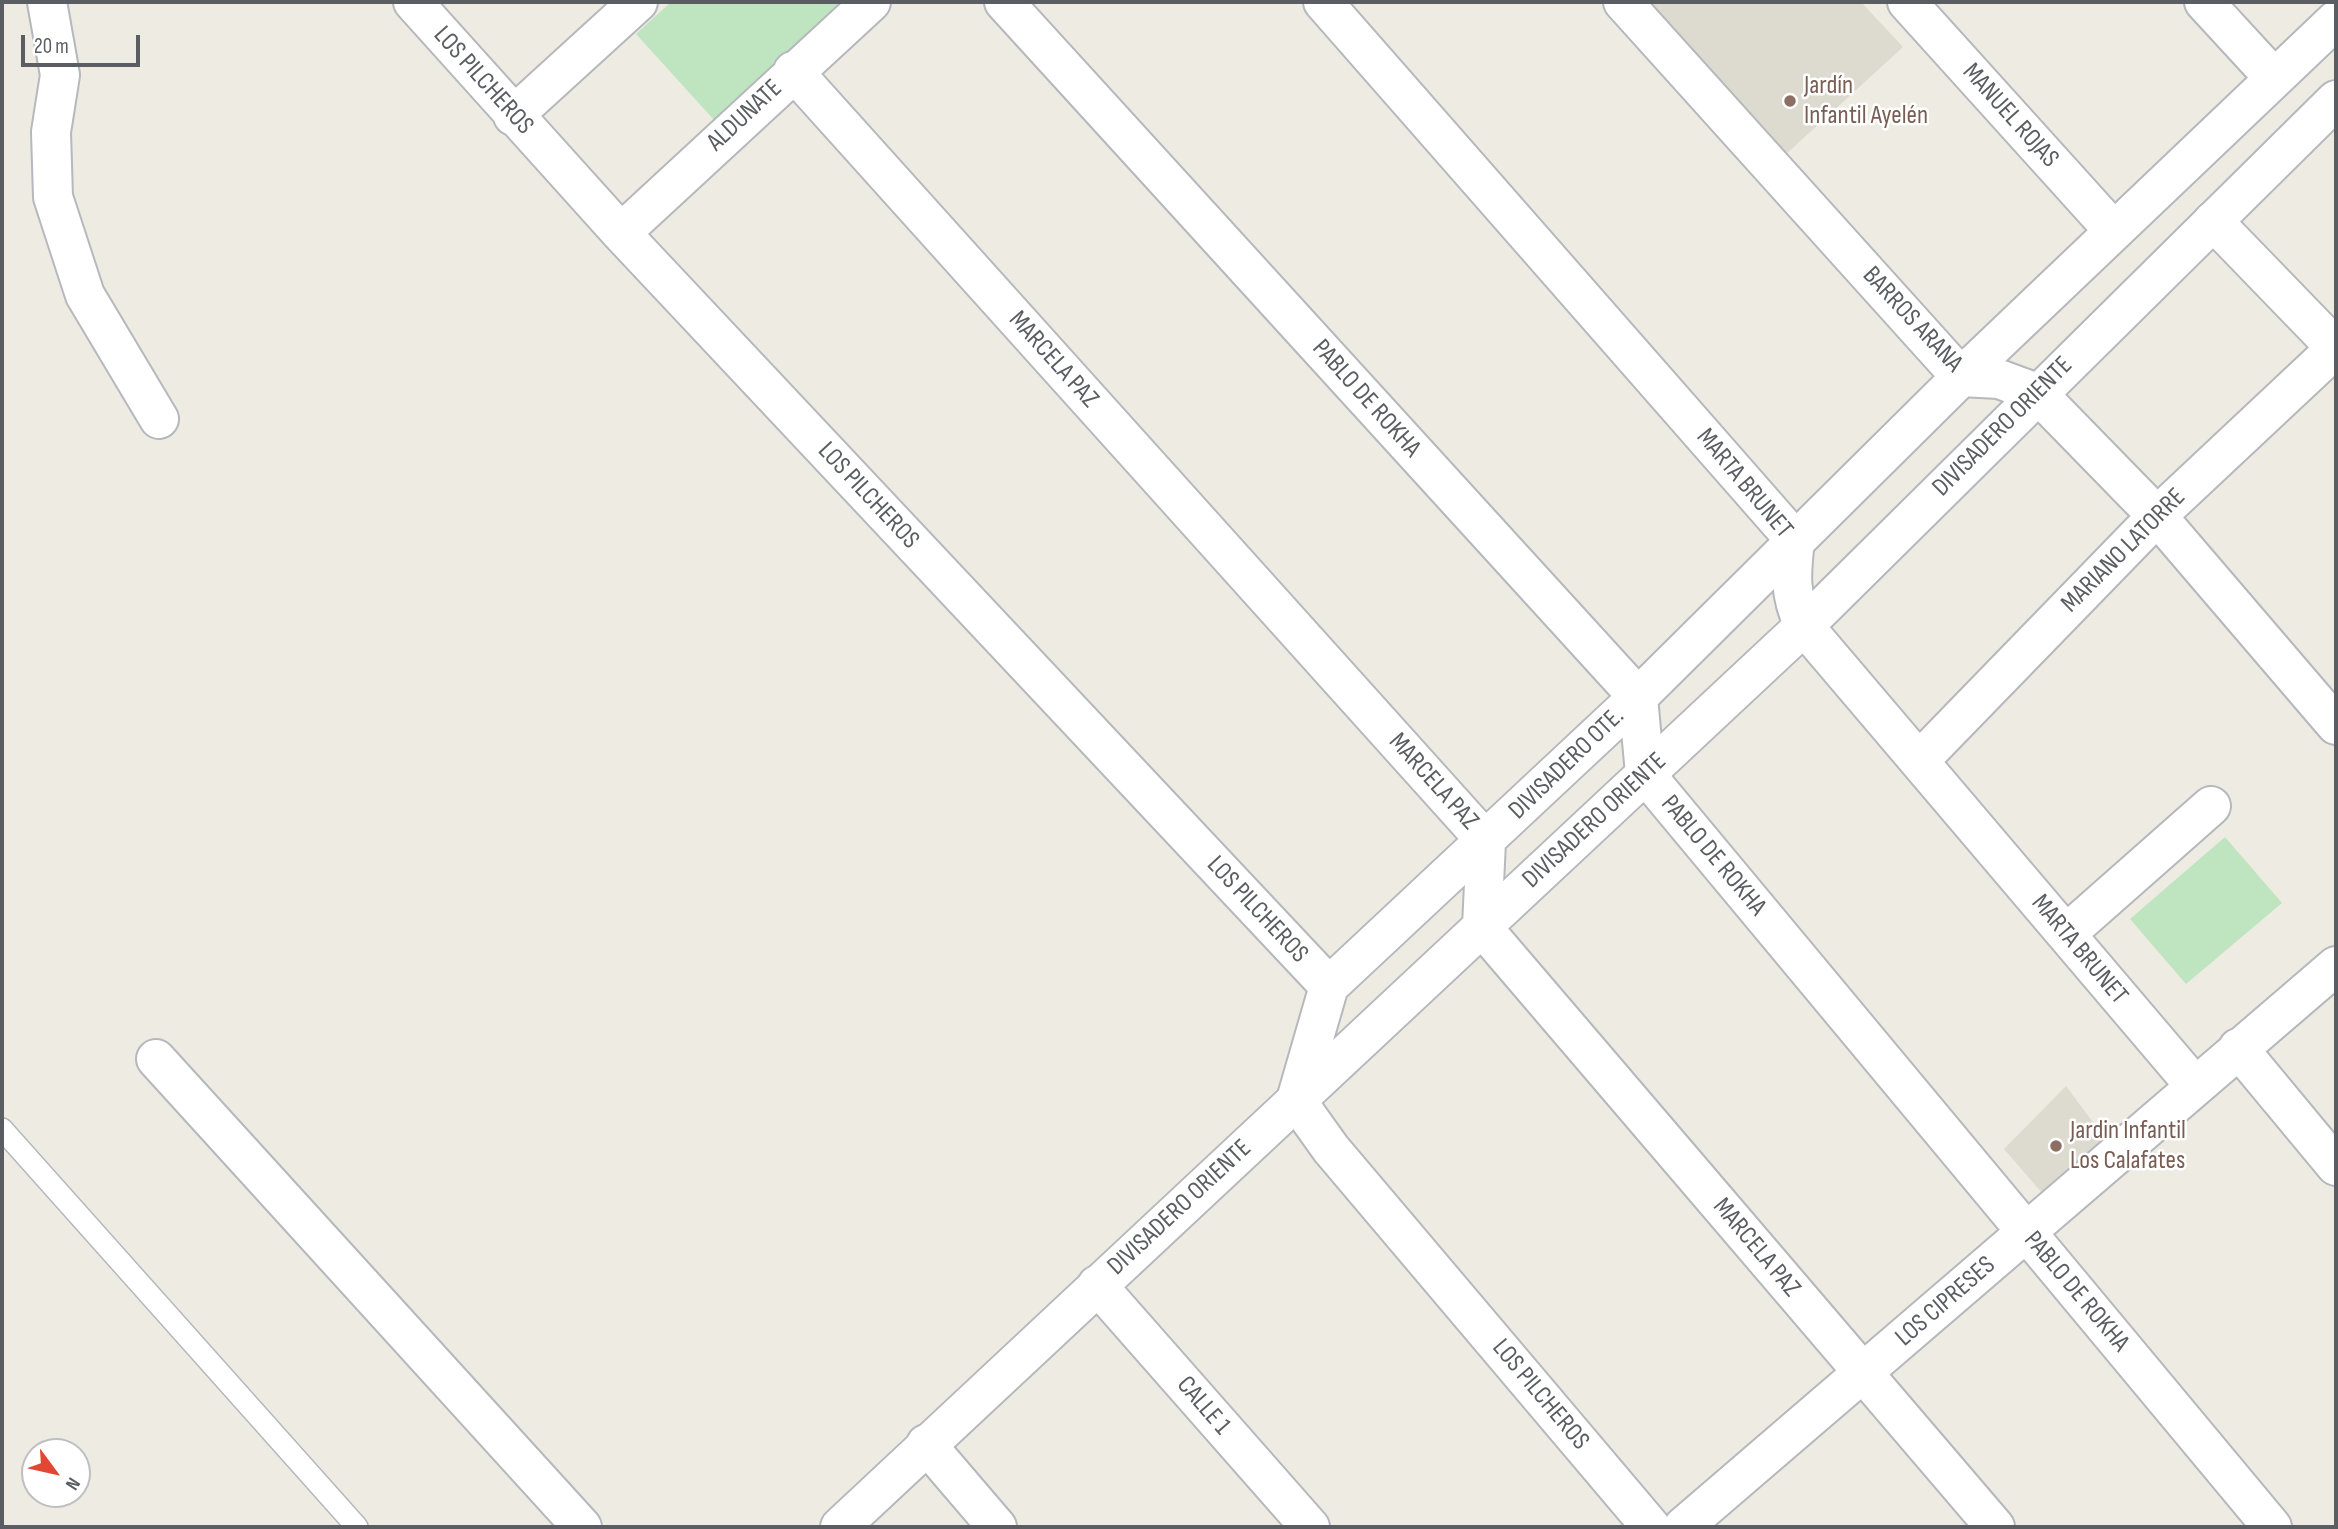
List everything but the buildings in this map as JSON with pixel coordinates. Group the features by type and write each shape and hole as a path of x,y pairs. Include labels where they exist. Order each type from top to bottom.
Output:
{"street":[{"path":"47,2 60,75 51,132 53,197 85,295 159,419"},
{"name":"LOS PILCHEROS","path":"413,2 621,233 1329,986"},
{"path":"513,116 638,2"},
{"name":"ALDUNATE","path":"621,233 793,71 871,2"},
{"name":"PABLO DE ROKHA","path":"1004,2 1638,697 1645,774 2272,1527"},
{"name":"MARTA BRUNET","path":"1323,2 1795,540 1791,581 1793,603 1804,626 2195,1086"},
{"name":"BARROS ARANA","path":"1623,2 1961,377 1999,379 2036,393 2157,516 2336,725"},
{"name":"MANUEL ROJAS","path":"1907,2 2113,230"},
{"path":"2204,2 2274,78"},
{"path":"1795,540 2113,230 2336,20"},
{"name":"MARCELA PAZ","path":"793,71 1486,841 1482,927 1996,1527"},
{"name":"DIVISADERO ORIENTE","path":"840,1527 1804,626 2036,393 2336,100"},
{"path":"2213,221 2336,348"},
{"name":"MARIANO LATORRE","path":"1919,761 2157,516 2336,348"},
{"name":"DIVISADERO OTE.","path":"1329,986 1638,697 1795,540"},
{"path":"2066,934 2211,807"},
{"name":"LOS CIPRESES","path":"1683,1527 2336,966"},
{"path":"1296,1100 1329,986"},
{"path":"2238,1048 2336,1166"},
{"path":"156,1059 582,1527"},
{"name":"LOS PILCHEROS","path":"1296,1100 1331,1149 1651,1527"},
{"name":"CALLE 1","path":"1097,1285 1310,1527"},
{"path":"926,1444 997,1527"}],"lane":[{"path":"2,1129 357,1527"}],"shaded area":[{"name":"Jardín Infantil Ayelén","path":"1645,2 1861,2 1903,47 1785,155"},
{"name":"Jardin Infantil Los Calafates","path":"2066,1086 2109,1144 2050,1202 2004,1149"}],"green space":[{"path":"671,2 844,2 715,121 636,34"},
{"path":"2225,837 2282,903 2186,984 2130,919"}],"place":[{"name":"Jardín Infantil Ayelén","path":"1790,101"},
{"name":"Jardin Infantil Los Calafates","path":"2056,1146"}]}
